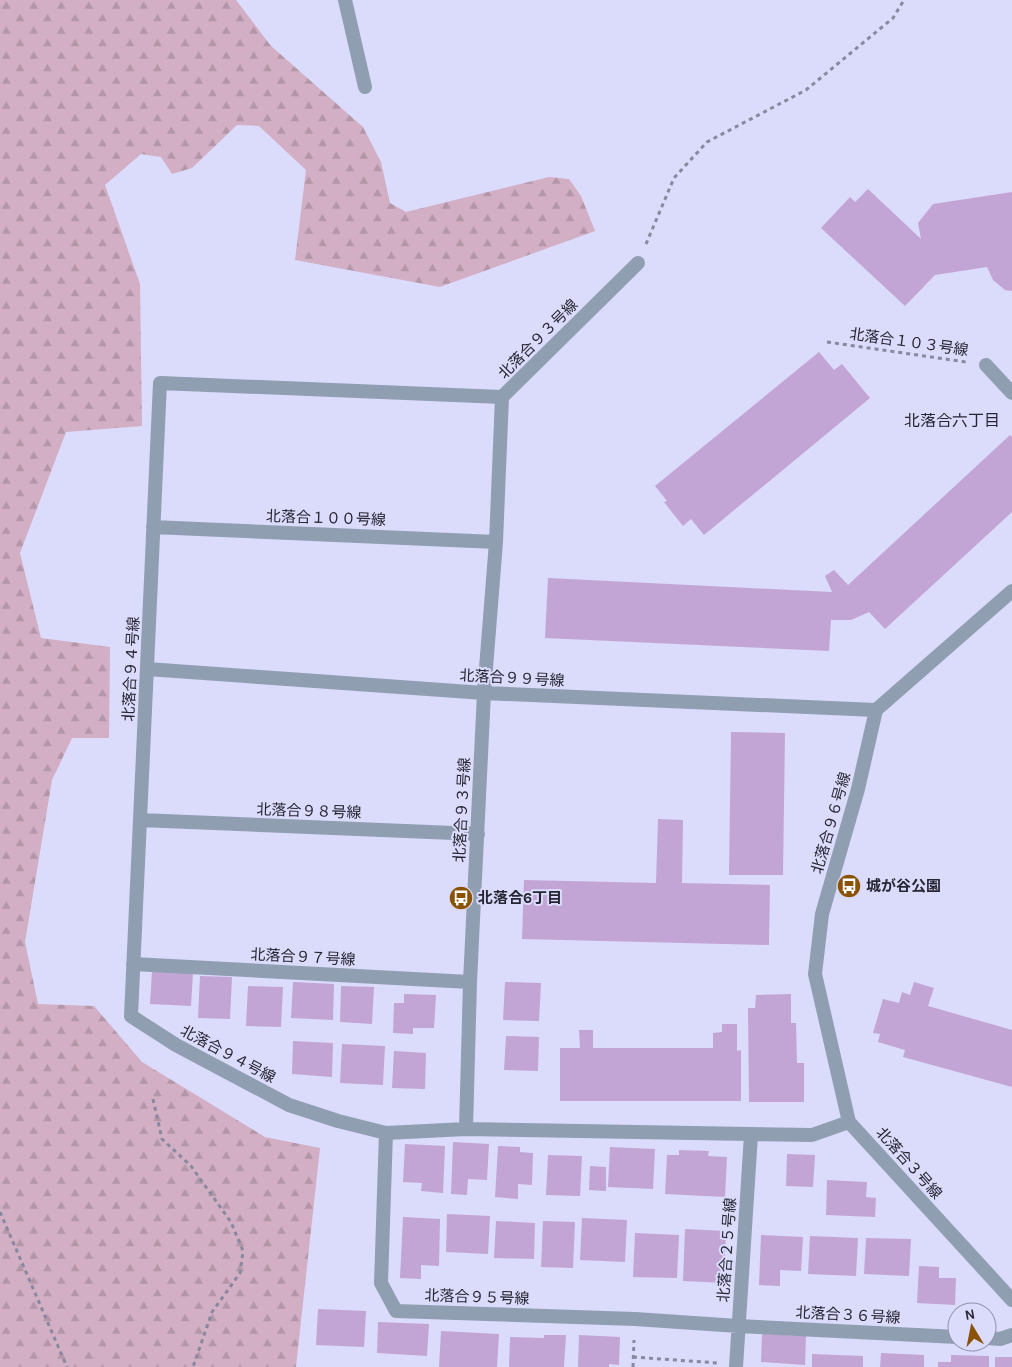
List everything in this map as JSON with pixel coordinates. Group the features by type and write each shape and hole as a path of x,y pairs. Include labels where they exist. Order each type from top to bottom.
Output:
{"street":[{"path":"345,0 365,88"},
{"name":"北落合９３号線","path":"466,1129 470,982 484,693 496,542 502,398 638,263"},
{"path":"986,365 1012,393"},
{"name":"北落合９４号線","path":"386,1133 289,1106 176,1045 131,1016 160,383 502,398"},
{"name":"北落合１００号線","path":"153,527 496,542"},
{"path":"876,710 1012,591"},
{"name":"北落合９９号線","path":"147,669 484,693 876,710"},
{"name":"北落合９６号線","path":"850,1122 815,974 822,914 858,789 876,710"},
{"name":"北落合９８号線","path":"140,820 478,834"},
{"name":"北落合９７号線","path":"133,964 470,982"},
{"path":"386,1133 466,1129 812,1135 850,1122"},
{"name":"北落合３号線","path":"850,1122 1012,1300"},
{"name":"北落合９５号線","path":"386,1133 381,1283 396,1311 738,1326"},
{"name":"北落合２５号線","path":"736,1366 751,1135"},
{"name":"北落合３６号線","path":"738,1326 947,1336"},
{"path":"997,1338 1012,1335"}],"path":[{"path":"638,263 674,178 707,142 806,90 893,18 904,0"},
{"name":"北落合１０３号線","path":"828,342 986,365"},
{"path":"153,1099 162,1139 191,1166 220,1206 231,1222 243,1251 240,1273 212,1312 193,1367"},
{"path":"0,1212 67,1367"},
{"path":"633,1367 635,1320"},
{"path":"633,1357 736,1366"}],"green space":[{"path":"0,0 236,0 271,46 363,127 381,162 390,203 406,212 549,177 569,179 581,196 595,231 440,287 295,260 306,170 259,126 237,125 192,168 172,174 161,157 141,154 105,185 140,284 142,426 66,432 20,553 41,638 110,647 109,738 72,738 52,780 25,942 38,1004 94,1006 142,1062 265,1137 320,1148 296,1367 0,1367"}],"building":[{"path":"868,189 921,239 918,223 933,204 1012,192 1012,291 1005,290 993,280 987,267 935,275 905,306 821,228 850,197 855,202"},
{"path":"819,352 834,370 842,364 870,398 704,535 691,519 683,526 664,502 667,501 655,486"},
{"path":"1010,435 1012,437 1012,512 885,629 869,612 851,620 831,620 829,651 545,638 548,578 832,592 825,576 834,570 848,585"},
{"path":"731,732 785,733 783,875 729,875"},
{"path":"658,819 683,820 682,883 770,885 769,945 522,939 524,880 656,883"},
{"path":"152,971 193,973 191,1006 150,1004"},
{"path":"200,976 232,977 230,1019 198,1018"},
{"path":"293,982 334,984 333,1020 291,1018"},
{"path":"505,982 541,983 539,1021 503,1020"},
{"path":"914,982 934,988 928,1006 1012,1030 1012,1087 903,1057 905,1050 878,1042 880,1034 873,1033 883,999 899,1003 902,992 910,995"},
{"path":"248,986 283,987 281,1027 246,1026"},
{"path":"341,986 374,987 372,1024 340,1022"},
{"path":"404,994 436,995 434,1028 413,1028 413,1034 393,1033 394,1003 404,1003"},
{"path":"791,994 791,1023 796,1023 797,1063 804,1063 804,1102 749,1102 748,1008 755,1008 756,995"},
{"path":"722,1024 737,1024 737,1051 741,1050 741,1101 560,1101 560,1048 580,1048 579,1030 593,1030 593,1048 713,1048 713,1033 722,1032"},
{"path":"506,1036 539,1037 538,1071 504,1070"},
{"path":"293,1041 333,1043 332,1077 292,1074"},
{"path":"342,1044 385,1046 383,1085 340,1083"},
{"path":"394,1051 426,1053 425,1089 392,1088"},
{"path":"453,1142 489,1144 487,1180 468,1179 467,1195 451,1194"},
{"path":"405,1144 445,1146 443,1193 421,1191 422,1183 403,1182"},
{"path":"498,1146 520,1147 520,1152 533,1153 532,1185 518,1184 518,1199 495,1197"},
{"path":"610,1147 655,1149 653,1189 608,1187"},
{"path":"679,1150 709,1151 708,1156 727,1157 725,1197 665,1194 667,1155 679,1155"},
{"path":"787,1154 815,1155 813,1187 786,1186"},
{"path":"548,1155 582,1156 580,1196 546,1195"},
{"path":"590,1166 606,1167 606,1191 589,1190"},
{"path":"827,1180 867,1182 866,1197 876,1198 875,1217 826,1215"},
{"path":"447,1214 490,1216 488,1254 446,1252"},
{"path":"403,1217 440,1219 439,1266 421,1265 421,1279 400,1278"},
{"path":"582,1218 627,1220 625,1262 580,1260"},
{"path":"496,1221 535,1223 534,1259 494,1258"},
{"path":"543,1221 575,1222 573,1268 541,1267"},
{"path":"685,1229 726,1231 724,1283 683,1281"},
{"path":"635,1233 679,1235 677,1278 633,1277"},
{"path":"761,1235 803,1237 801,1271 780,1270 780,1286 759,1285"},
{"path":"810,1236 858,1238 856,1276 808,1274"},
{"path":"866,1238 911,1239 909,1276 864,1274"},
{"path":"919,1266 939,1267 939,1278 956,1278 955,1302 947,1302 947,1305 917,1303"},
{"path":"318,1309 366,1311 364,1347 316,1345"},
{"path":"378,1322 429,1324 427,1356 377,1353"},
{"path":"441,1331 499,1334 497,1367 439,1367"},
{"path":"762,1334 806,1336 805,1365 761,1362"},
{"path":"544,1335 566,1335 564,1367 509,1367 510,1337 544,1338"},
{"path":"579,1335 620,1337 619,1365 609,1364 609,1367 578,1367"},
{"path":"881,1353 924,1355 924,1367 880,1367"},
{"path":"812,1354 863,1356 863,1367 812,1367"},
{"path":"951,1355 989,1356 989,1367 938,1367 938,1362 951,1362"},
{"path":"995,1357 1012,1357 1012,1367 995,1367"}],"place":[{"name":"城が谷公園","path":"849,886"},
{"name":"北落合6丁目","path":"461,898"}],"district":[{"name":"北落合六丁目","path":"952,420"}]}
